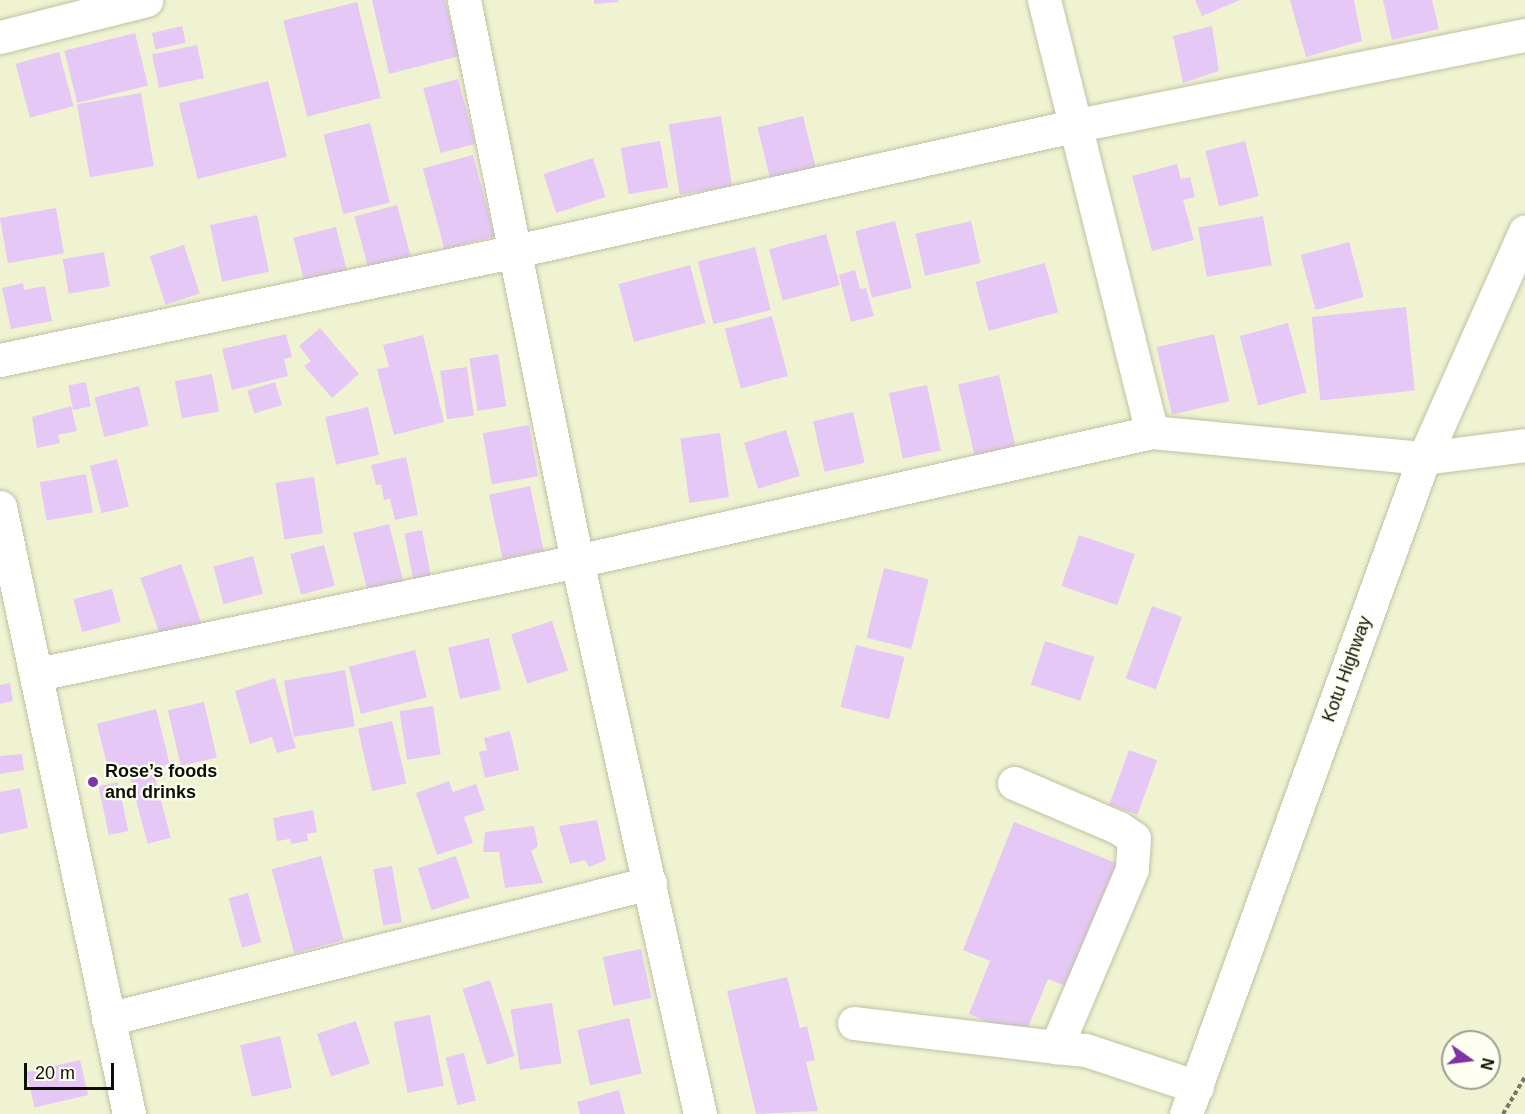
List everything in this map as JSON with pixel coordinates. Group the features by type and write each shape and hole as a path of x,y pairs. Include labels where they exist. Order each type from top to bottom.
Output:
{"street":[{"path":"0,37 146,0"},
{"path":"464,0 578,561 700,1114"},
{"path":"1044,0 1073,126 1152,432"},
{"path":"0,360 516,251 1073,126 1525,35"},
{"name":"Kotu Highway","path":"1191,1100 1424,458 1525,231"},
{"path":"38,674 578,561 1152,432 1424,458 1525,445"},
{"path":"0,507 38,674 129,1114"},
{"path":"1014,783 1119,828 1134,838 1132,869 1056,1047"},
{"path":"108,1018 650,884"},
{"path":"854,1023 1086,1050 1191,1100"}],"path":[{"path":"1503,1114 1525,1077"}],"building":[{"path":"372,0 445,0 459,56 389,74"},
{"path":"594,0 618,0 618,2 594,4"},
{"path":"1195,0 1240,0 1202,16"},
{"path":"1290,0 1354,0 1362,41 1306,57"},
{"path":"1383,0 1432,0 1439,29 1392,40"},
{"path":"357,2 381,98 307,116 283,20"},
{"path":"182,26 186,43 156,50 152,33"},
{"path":"1212,26 1219,71 1183,83 1173,36"},
{"path":"135,33 148,85 77,103 64,51"},
{"path":"197,45 204,78 159,88 152,55"},
{"path":"59,52 73,106 30,118 16,64"},
{"path":"458,79 475,144 441,153 423,88"},
{"path":"268,81 287,157 198,179 179,103"},
{"path":"141,93 154,166 90,177 77,104"},
{"path":"721,116 732,186 680,194 669,124"},
{"path":"803,116 816,167 770,179 757,127"},
{"path":"370,123 390,203 343,214 323,135"},
{"path":"660,141 668,187 629,194 621,148"},
{"path":"1245,141 1259,196 1219,206 1205,151"},
{"path":"473,155 495,236 445,250 423,168"},
{"path":"593,158 606,197 556,213 544,174"},
{"path":"1177,164 1181,179 1190,177 1195,197 1183,200 1194,240 1152,251 1132,176"},
{"path":"397,205 411,258 369,270 354,216"},
{"path":"56,208 64,253 8,263 0,218"},
{"path":"257,215 269,272 222,282 210,225"},
{"path":"1263,216 1272,265 1207,277 1198,227"},
{"path":"895,221 912,288 872,298 855,231"},
{"path":"971,221 981,263 925,276 915,234"},
{"path":"336,227 351,286 308,297 293,238"},
{"path":"826,234 840,285 783,300 769,249"},
{"path":"1349,242 1364,297 1315,310 1301,255"},
{"path":"184,245 200,294 166,305 150,256"},
{"path":"755,247 771,310 713,324 698,261"},
{"path":"104,252 110,286 69,294 63,259"},
{"path":"1045,263 1058,312 989,331 975,282"},
{"path":"690,265 706,323 634,342 619,284"},
{"path":"855,270 860,289 866,288 874,316 851,322 839,275"},
{"path":"23,283 24,290 45,286 52,321 11,329 2,288"},
{"path":"1406,307 1415,391 1320,400 1312,317"},
{"path":"772,316 788,376 741,389 725,329"},
{"path":"1288,323 1307,393 1258,405 1240,336"},
{"path":"320,328 359,374 332,398 304,366 311,361 299,346"},
{"path":"286,334 292,357 284,359 288,376 232,390 222,349"},
{"path":"1214,334 1230,401 1172,415 1157,347"},
{"path":"423,335 444,422 394,435 377,369 389,367 383,345"},
{"path":"498,354 506,406 478,411 469,359"},
{"path":"467,367 474,416 447,419 440,371"},
{"path":"212,374 219,411 182,419 175,381"},
{"path":"999,375 1018,456 977,465 958,384"},
{"path":"86,382 91,407 73,410 68,385"},
{"path":"275,382 282,405 254,413 247,390"},
{"path":"927,385 941,451 903,459 889,393"},
{"path":"139,386 149,426 104,437 94,397"},
{"path":"71,406 77,431 58,435 60,443 37,448 32,417"},
{"path":"368,407 379,455 336,465 325,417"},
{"path":"853,412 865,463 825,472 813,421"},
{"path":"529,425 538,476 492,484 483,433"},
{"path":"786,430 800,476 758,489 744,443"},
{"path":"720,433 729,497 689,503 680,439"},
{"path":"406,457 418,515 395,520 390,499 384,500 381,484 376,485 371,465"},
{"path":"117,459 129,507 102,513 90,466"},
{"path":"86,474 93,512 46,521 40,482"},
{"path":"314,477 323,533 284,539 275,483"},
{"path":"530,486 544,551 503,559 489,495"},
{"path":"389,524 403,581 367,590 353,533"},
{"path":"422,530 431,576 413,580 404,533"},
{"path":"1079,535 1135,554 1117,605 1061,586"},
{"path":"324,545 335,586 301,595 290,554"},
{"path":"253,556 263,594 223,604 213,567"},
{"path":"181,564 204,632 164,646 140,578"},
{"path":"884,568 929,579 911,649 867,638"},
{"path":"112,589 121,622 82,632 73,599"},
{"path":"1152,606 1182,617 1156,689 1126,678"},
{"path":"552,621 568,670 527,684 511,634"},
{"path":"489,638 501,690 460,699 448,647"},
{"path":"1045,641 1094,657 1080,701 1031,685"},
{"path":"856,645 905,657 889,719 841,707"},
{"path":"415,650 427,698 361,714 349,666"},
{"path":"345,670 355,726 294,737 284,681"},
{"path":"275,678 296,748 277,753 272,737 250,744 235,691"},
{"path":"10,683 13,701 0,704 0,685"},
{"path":"204,702 217,758 181,766 168,710"},
{"path":"433,706 441,754 407,760 399,711"},
{"path":"156,709 170,764 111,779 97,724"},
{"path":"392,721 406,783 372,791 358,729"},
{"path":"510,731 519,770 485,778 479,752 487,750 484,738"},
{"path":"1129,750 1157,760 1137,815 1109,805"},
{"path":"22,754 24,770 0,774 0,756"},
{"path":"153,771 171,838 148,844 130,777"},
{"path":"449,781 453,792 476,784 485,810 464,817 473,843 437,855 416,793"},
{"path":"118,782 128,831 109,835 98,786"},
{"path":"20,788 28,828 0,834 0,792"},
{"path":"313,810 317,832 307,834 308,841 291,844 290,839 277,841 273,818"},
{"path":"597,820 606,860 589,867 585,860 570,864 559,826"},
{"path":"1014,822 1121,865 1071,988 1048,979 1024,1037 969,1014 990,961 963,950"},
{"path":"534,826 538,846 531,851 543,883 505,888 499,852 483,852 485,832"},
{"path":"321,856 344,940 294,953 272,869"},
{"path":"456,856 470,898 432,910 418,868"},
{"path":"392,866 402,922 383,925 373,869"},
{"path":"248,893 261,942 242,947 229,898"},
{"path":"641,949 651,998 613,1006 603,957"},
{"path":"787,977 800,1028 807,1026 815,1060 806,1062 818,1111 756,1114 727,991"},
{"path":"490,980 515,1056 487,1065 462,989"},
{"path":"552,1003 562,1063 520,1070 511,1010"},
{"path":"430,1015 444,1086 407,1093 394,1022"},
{"path":"629,1018 642,1074 590,1085 577,1030"},
{"path":"356,1021 370,1064 331,1076 317,1034"},
{"path":"280,1036 292,1088 252,1097 240,1045"},
{"path":"464,1053 476,1101 457,1105 446,1058"},
{"path":"80,1060 88,1095 35,1107 26,1072"},
{"path":"619,1090 625,1114 580,1114 577,1102"}],"place":[{"name":"Rose’s foods and drinks","path":"93,782"}]}
